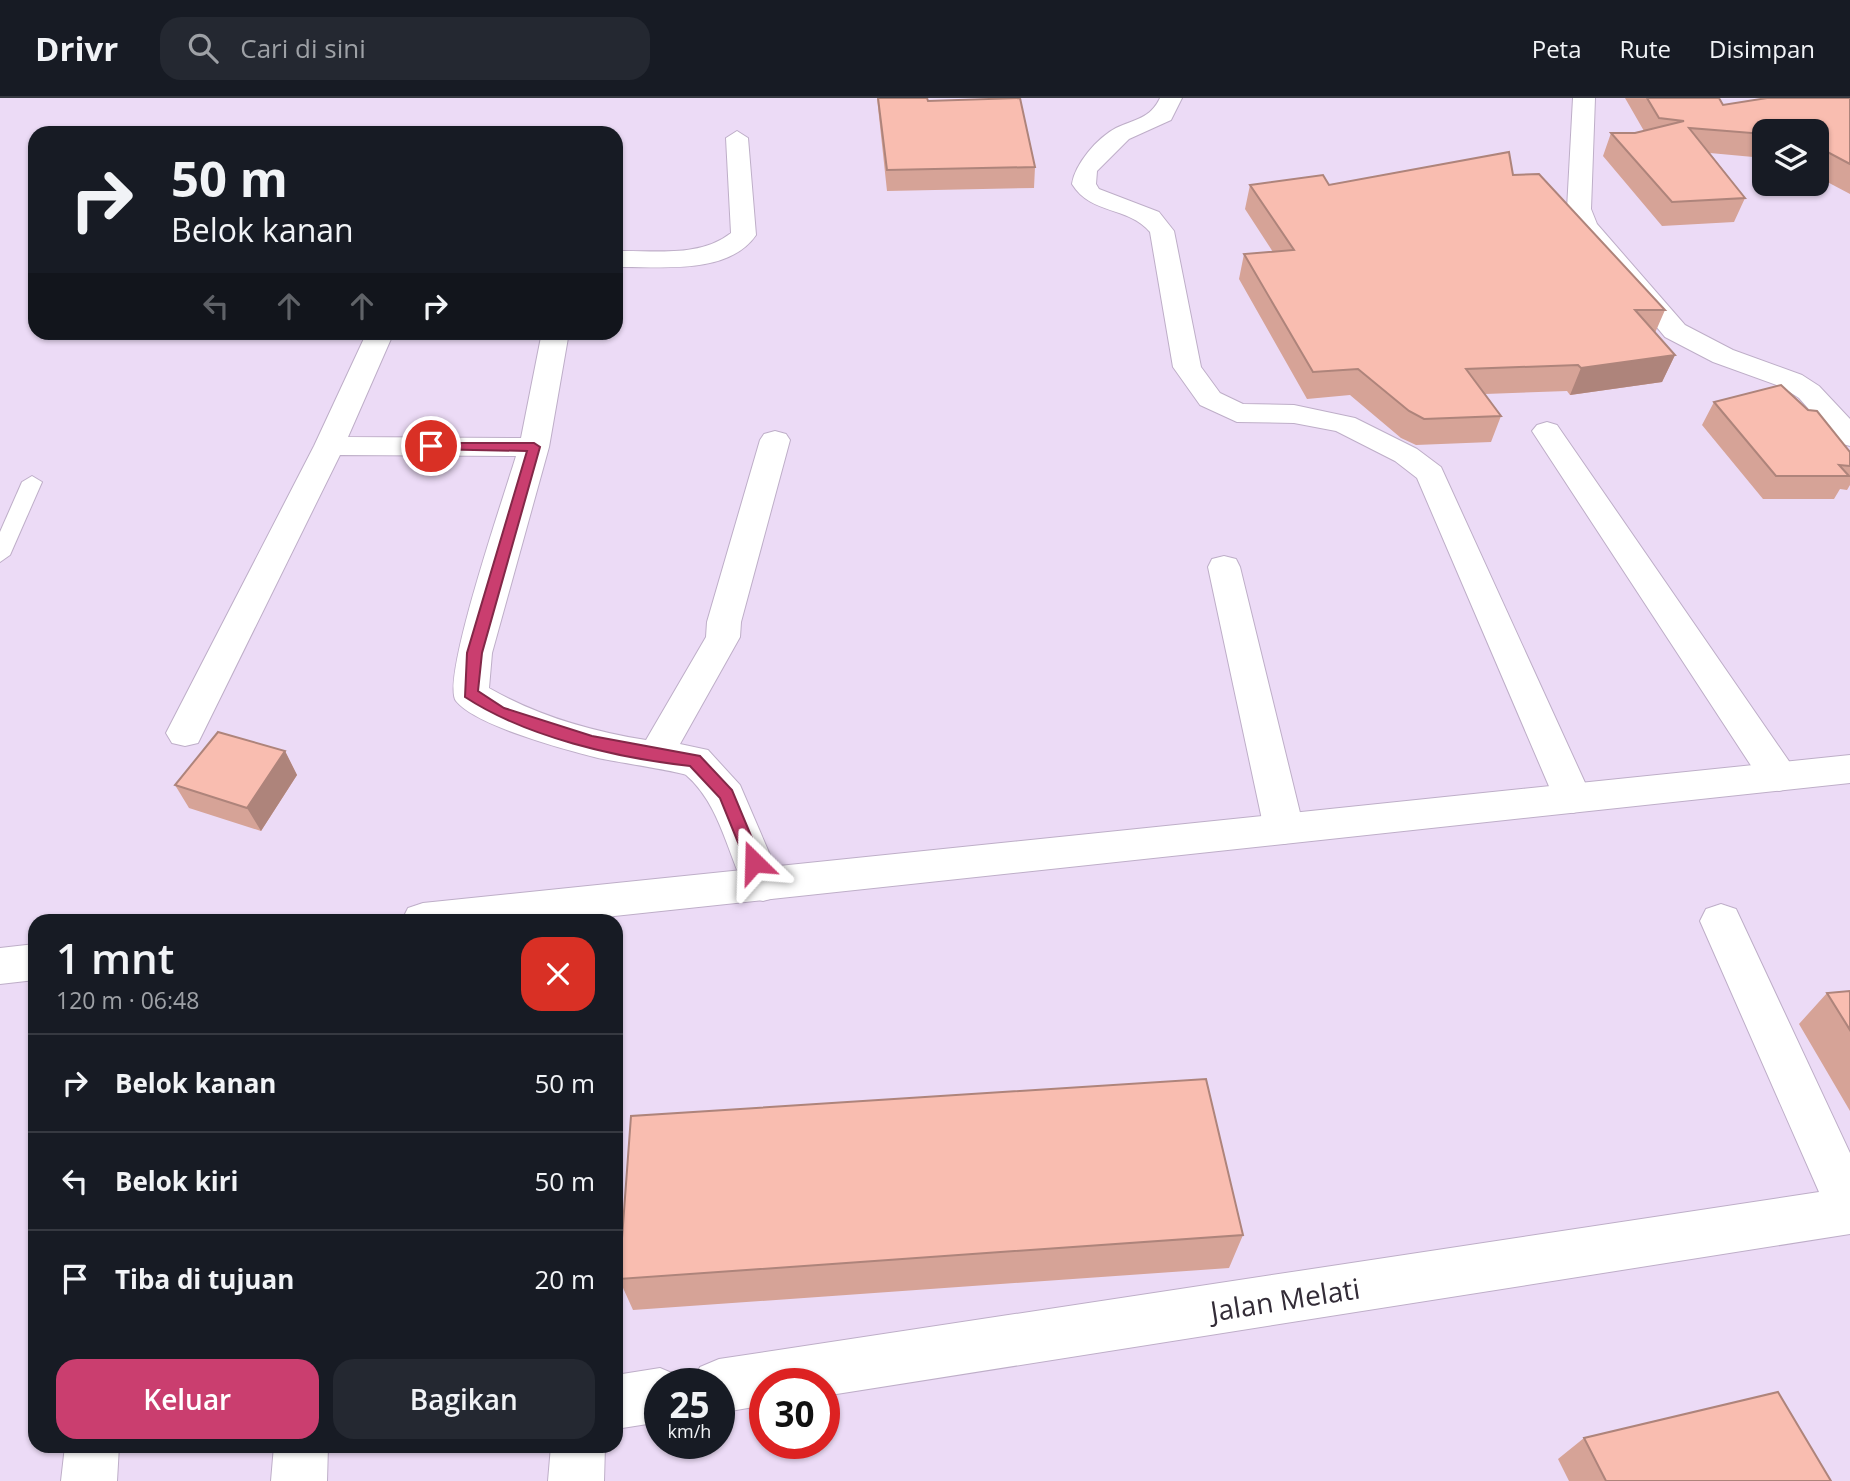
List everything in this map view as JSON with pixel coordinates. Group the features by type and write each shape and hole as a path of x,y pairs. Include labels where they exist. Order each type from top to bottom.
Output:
{"street":[{"path":"1171,98 1163,115 1155,121 1121,134 1086,169 1084,184 1090,194 1150,217 1162,232 1187,367 1210,399 1237,413 1294,414 1345,424 1406,455 1430,474 1573,798"},
{"path":"1584,98 1578,209 1586,226 1675,331 1723,356 1792,382 1836,403 1850,437"},
{"path":"623,259 700,257 727,249 744,235 737,138"},
{"path":"185,733 329,446 377,340"},
{"path":"554,340 534,447 474,653 470,694 499,712 591,741 655,756 695,760 726,795 763,885"},
{"path":"1547,431 1779,777"},
{"path":"655,756 723,636 724,622 775,440"},
{"path":"329,446 534,447"},
{"path":"1224,568 1284,830"},
{"path":"539,914 578,912 763,885 1850,769"},
{"path":"1721,921 1850,1209"},
{"path":"0,966 28,963"},
{"name":"Jalan Melati","path":"735,1383 1850,1209"},
{"path":"623,1401 644,1398"},
{"path":"89,1481 91,1453"},
{"path":"299,1481 301,1453"},
{"path":"576,1481 578,1453"}],"lane":[{"path":"0,555 32,482"}],"building":[{"path":"878,98 927,98 928,101 1020,98 1035,167 887,170"},
{"path":"1647,98 1719,98 1723,105 1767,98 1850,98 1850,164 1829,153 1829,119 1752,119 1752,133 1689,128 1745,198 1672,202 1611,133 1635,133 1684,121 1659,118"},
{"path":"1509,152 1513,175 1539,174 1665,310 1635,310 1675,355 1581,368 1578,365 1466,369 1501,416 1424,419 1409,411 1358,369 1313,372 1244,254 1294,250 1250,185 1323,175 1329,185"},
{"path":"1781,385 1808,410 1817,411 1850,452 1850,466 1839,465 1849,476 1776,476 1714,402"},
{"path":"218,732 285,751 247,808 175,785"},
{"path":"1850,991 1850,1030 1827,993"},
{"path":"1206,1079 1243,1235 623,1279 623,1225 631,1116"},
{"path":"1778,1392 1831,1481 1606,1481 1584,1438"}],"route":[{"path":"431,446 534,447 474,653 470,694 499,712 591,741 655,756 695,760 726,795 754,862"}]}
